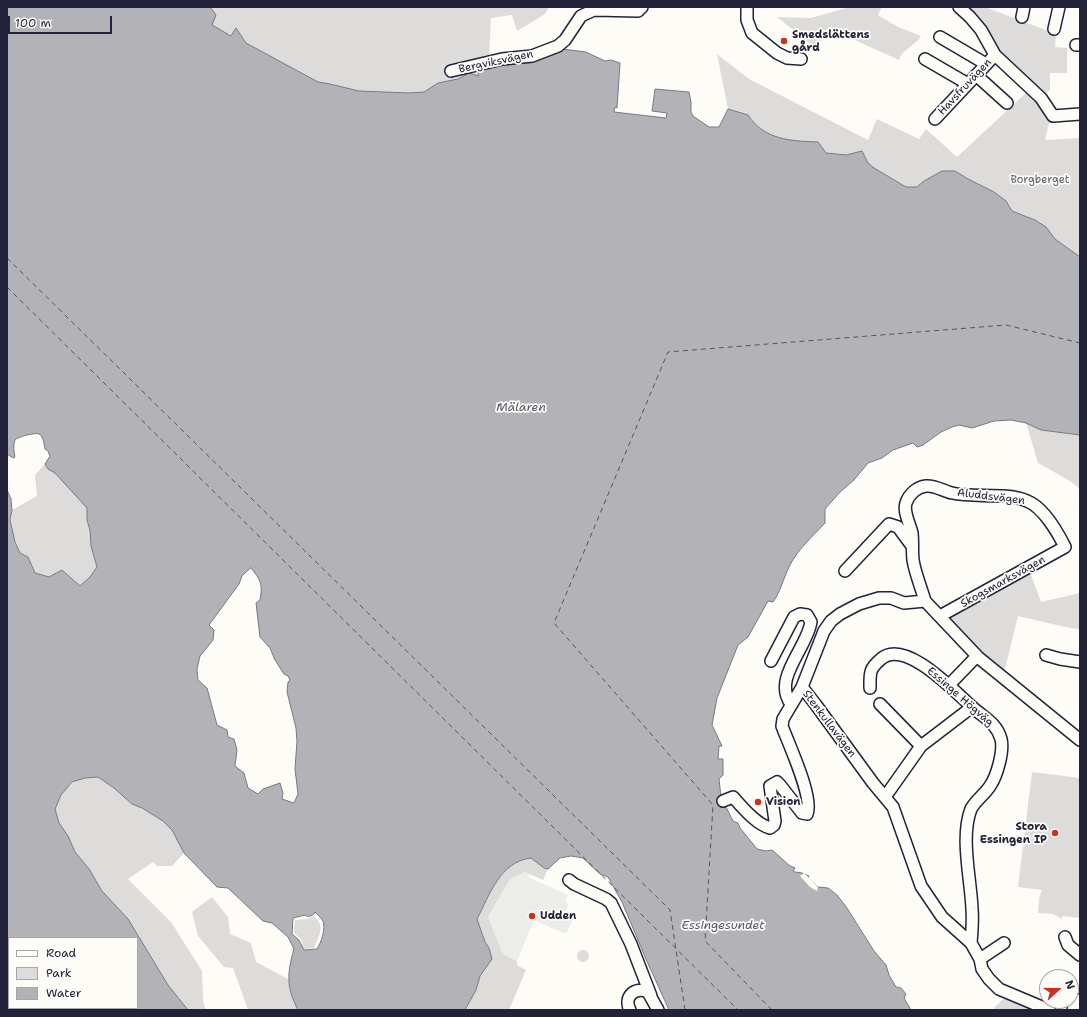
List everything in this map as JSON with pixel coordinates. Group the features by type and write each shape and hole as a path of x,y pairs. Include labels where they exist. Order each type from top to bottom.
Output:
{"street":[{"name":"Bergviksvägen","path":"451,71 502,59 532,56 558,46 565,40 581,16 587,12 594,10 638,11 642,7"},
{"path":"747,7 747,20 752,33 777,53 787,58 801,59"},
{"path":"959,7 981,30 995,56 1041,98 1053,116 1080,114"},
{"path":"1054,29 1060,7"},
{"path":"940,37 986,64"},
{"name":"Havsfruvägen","path":"935,119 995,56"},
{"path":"925,59 968,84"},
{"path":"976,75 1007,103"},
{"name":"Aluddsvägen","path":"925,601 913,560 912,533 906,511 906,504 918,488 932,486 954,493 1014,498 1028,501 1047,518 1057,531 1065,547"},
{"path":"845,571 889,524 898,527 913,548"},
{"name":"Skogsmarksvägen","path":"940,616 1065,547"},
{"name":"Stenkullavägen","path":"925,601 904,602 891,598 879,598 859,604 840,614 831,621 824,631 802,687 873,783 893,807 921,886 942,917 971,942 980,959 985,974 998,989 1049,1010"},
{"path":"925,601 976,656 1080,740"},
{"path":"772,661 794,617 800,614 807,615 811,622 810,630 784,685 787,699 791,704"},
{"name":"Essinge Högväg","path":"870,688 870,673 876,663 884,656 898,654 916,660 949,685 972,707 993,723 1001,740 1000,765 991,785 972,809 967,830 968,873 972,909 971,942"},
{"path":"1046,655 1080,662"},
{"path":"949,685 976,656"},
{"path":"723,801 733,797 760,822 770,828 774,825 775,821 770,786 777,782 802,813 807,814 809,809 808,795 782,726 783,719 802,687"},
{"path":"880,704 921,746"},
{"path":"885,797 921,746 972,707"},
{"path":"569,880 611,902 631,944 652,1002"},
{"path":"1065,937 1068,946 1080,955"},
{"path":"980,959 1004,943"},
{"path":"620,1010 622,1006 629,1005 630,996 635,991 643,975"},
{"path":"998,989 1000,994 1028,1010"},
{"path":"635,991 644,990 658,1010"},
{"path":"1074,1010 1080,1000"}],"shaded area":[{"name":"Udden","path":"525,872 529,874 528,877 568,895 565,902 569,904 566,911 575,915 566,934 534,920 517,961 503,954 488,917 510,879"}],"green space":[{"path":"210,7 549,7 545,14 517,31 512,15 491,18 489,57 478,76 469,73 458,79 438,83 424,92 409,93 359,91 318,82 246,43 236,28 231,36 211,25"},
{"path":"850,7 882,7 878,15 898,27 921,36 903,53 899,60 835,31 813,46 777,17 811,18"},
{"path":"967,7 985,7 1056,34 1055,47 1067,48 1067,73 1050,73 1050,90 1042,95 996,52"},
{"name":"Borgberget","path":"717,54 749,79 868,140 877,119 919,139 926,129 957,157 1028,91 1039,101 1050,119 1045,140 1080,138 1080,257 1055,239 1046,227 1035,220 1012,211 1006,201 994,192 955,171 942,171 924,181 917,187 906,187 874,168 868,163 862,151 846,155 826,153 818,142 778,138 762,130 748,115 728,109"},
{"path":"1026,423 1041,430 1080,435 1080,489 1070,481 1038,463"},
{"path":"45,464 48,469 55,473 87,508 87,520 90,530 91,546 97,568 80,586 62,570 49,577 35,573 28,557 20,553 14,537 11,522 12,510 37,496 35,475"},
{"path":"1030,572 1041,602 1080,593 1080,629 1018,616 1004,673 977,651 947,618"},
{"name":"Stora Essingen IP","path":"1032,772 1080,778 1080,918 1062,916 1062,919 1053,914 1038,913 1039,899 1042,890 1018,887"},
{"path":"98,777 114,788 132,804 142,808 163,821 172,830 184,853 172,866 157,866 153,862 128,879 171,922 202,971 203,1001 206,1010 188,1010 168,985 128,919 102,891 89,869 75,852 68,836 59,823 55,809 66,788 75,781"},
{"path":"531,858 544,868 548,869 543,880 525,872 510,879 488,917 503,954 517,961 517,965 526,970 509,1010 466,1010 476,990 480,976 490,962 489,948 485,942 477,919 497,881 504,872 520,861"},
{"path":"212,897 228,917 230,934 251,943 256,962 288,979 293,1001 298,1010 248,1010 233,968 224,967 198,936 192,912"},
{"path":"314,916 320,924 321,928 319,935 314,948 304,949 301,939 294,933 295,920 307,919"},
{"path":"585,950 588,951 588,961 581,962 578,961 577,954 578,951"},
{"path":"7,986 8,1009 50,1010 7,1010"},
{"path":"1006,996 1033,1010 995,1010 994,1008"}],"water":[{"name":"Mälaren","path":"7,7 210,7 216,15 212,25 231,36 236,28 246,43 318,82 359,91 409,93 424,92 438,83 458,79 469,73 478,76 479,69 562,49 586,52 605,61 611,60 620,63 617,108 615,107 614,112 666,118 667,113 652,111 655,89 689,92 691,112 693,116 709,127 719,127 728,109 748,115 762,130 770,134 788,140 818,142 826,153 846,155 862,151 868,163 874,168 906,187 917,187 924,181 942,171 955,171 994,192 1006,201 1012,211 1035,220 1046,227 1055,239 1080,257 1080,435 1041,430 1026,423 1011,420 994,421 972,428 959,425 941,432 923,445 917,447 913,443 893,450 882,458 868,463 854,480 840,492 825,509 825,523 796,555 789,567 776,598 773,602 768,601 748,637 738,645 717,698 712,725 722,746 719,746 718,759 723,759 723,775 719,779 721,797 733,821 738,823 740,828 757,849 766,851 772,850 790,866 795,868 793,871 809,876 808,878 818,887 828,888 837,895 874,951 886,965 889,975 896,987 901,988 906,994 904,998 911,1010 669,1010 622,902 608,877 600,874 583,858 571,856 560,858 548,869 544,868 531,858 520,861 504,872 497,881 477,919 492,959 480,976 476,990 466,1010 298,1010 291,994 289,980 290,965 294,949 288,937 272,923 263,921 228,888 217,887 184,853 172,830 163,821 142,808 132,804 114,788 98,777 85,778 72,782 61,795 55,809 59,823 68,836 75,852 89,869 102,891 128,919 168,985 188,1010 48,1009 138,1009 138,937 8,937 7,986 7,490 11,499 12,510 10,520 15,542 20,553 28,557 35,573 49,577 62,570 80,586 90,577 97,567 91,546 90,530 87,520 87,508 55,473 48,469 45,464 50,456 48,451 45,449 41,435 34,434 16,439 14,444 15,457 13,458 7,454","holes":["251,568 257,576 261,586 260,600 256,603 260,637 270,648 275,660 290,680 288,682 287,692 296,728 297,741 295,769 298,794 294,803 282,799 283,793 280,783 263,789 258,794 248,788 244,773 235,766 237,750 234,739 228,737 227,730 217,725 207,688 198,680 197,669 200,656 213,640 214,630 209,625 239,584 242,576","315,912 323,921 323,935 317,949 304,950 299,940 292,934 293,918 305,915 310,916"]}],"pier":[{"path":"804,873 818,887 817,891 810,887 800,876"}],"ferry route":[{"path":"7,258 670,910 685,1010"},
{"path":"7,287 738,1010"},
{"path":"772,1010 705,941 713,805 554,623 668,352 1006,325 1080,343"}],"place":[{"name":"Smedslättens gård","path":"784,41"},
{"name":"Vision","path":"758,802"},
{"name":"Stora Essingen IP","path":"1055,833"},
{"name":"Udden","path":"532,916"}],"water label":[{"name":"Essingesundet","path":"723,926"}]}
